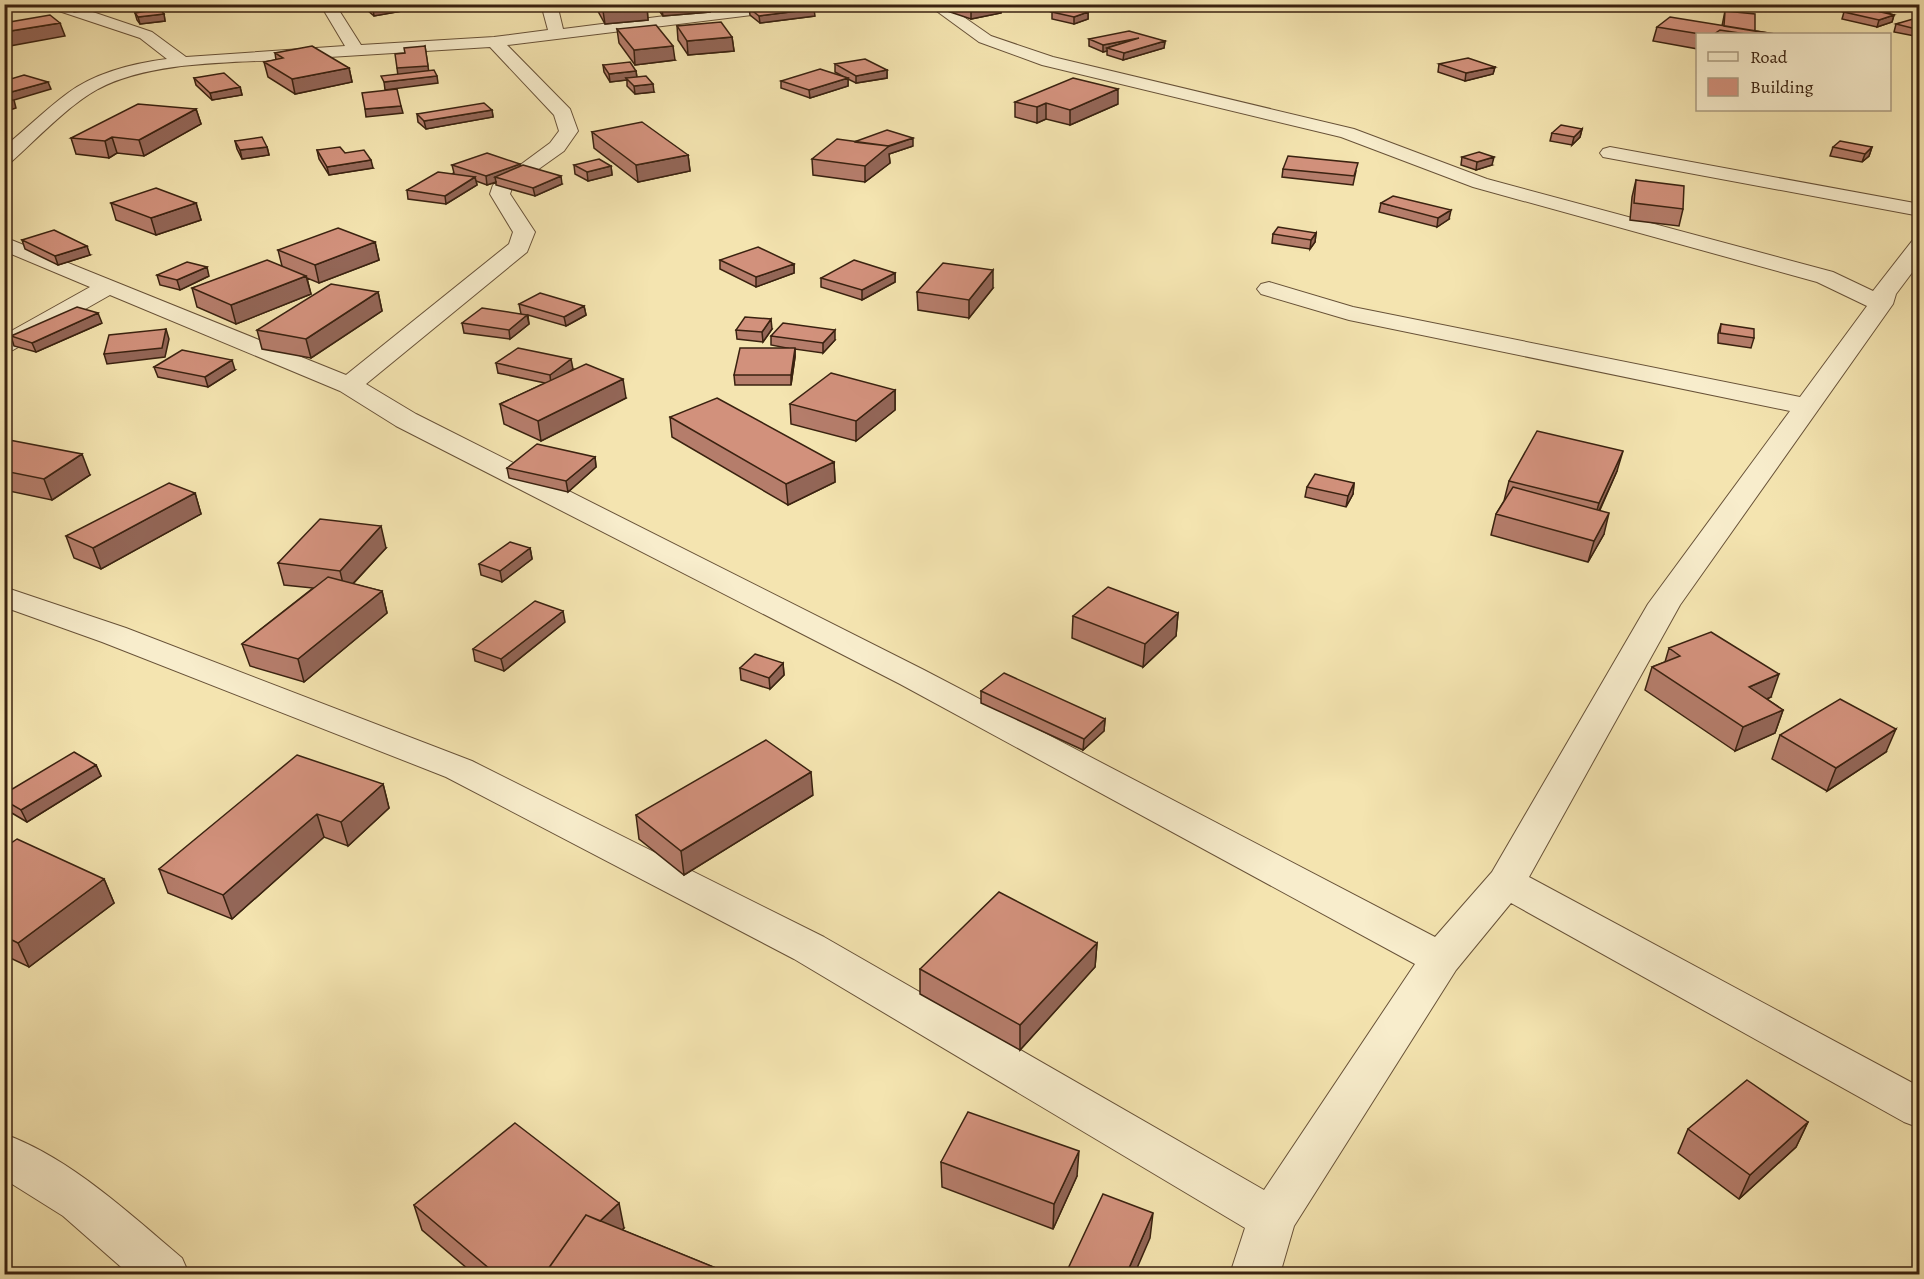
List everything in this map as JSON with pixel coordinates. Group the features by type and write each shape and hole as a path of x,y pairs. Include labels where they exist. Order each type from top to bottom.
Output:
{"street":[{"path":"52,4 146,35 182,62"},
{"path":"327,4 356,50"},
{"path":"549,4 557,35"},
{"path":"4,158 74,97 93,85 119,75 182,62 494,42 801,4"},
{"path":"934,4 986,39 1048,61 1347,133 1480,183 1887,292"},
{"path":"349,385 519,247 524,232 501,194 503,185 557,147 569,131 563,113 494,42"},
{"path":"1610,153 1920,210"},
{"path":"4,243 349,385 405,420 912,677 1441,959"},
{"path":"1255,1275 1272,1219 1441,959 1506,882 1664,603 1920,246"},
{"path":"4,345 108,286"},
{"path":"1269,289 1348,313 1806,406"},
{"path":"4,596 114,635 459,769 809,948 1272,1219"},
{"path":"1506,882 1920,1109"},
{"path":"4,1154 80,1201 164,1275"}],"building":[{"path":"367,4 400,4 373,9"},
{"path":"600,4 645,4 647,7 603,11"},
{"path":"779,4 807,4 814,9 759,16 749,8"},
{"path":"1066,7 1088,12 1074,17 1052,12"},
{"path":"1859,7 1894,15 1879,20 1844,12"},
{"path":"160,9 164,14 138,17 135,13"},
{"path":"1725,11 1755,14 1755,31 1724,26"},
{"path":"50,15 60,23 4,32 4,23"},
{"path":"1670,17 1769,33 1720,30 1716,33 1696,33 1657,27"},
{"path":"1913,19 1920,20 1920,30 1896,24"},
{"path":"721,22 732,37 687,41 677,26"},
{"path":"656,25 673,46 634,50 617,29"},
{"path":"1129,31 1165,41 1124,53 1107,48 1139,38 1103,45 1089,39"},
{"path":"312,46 349,68 292,79 264,62 283,58 275,53"},
{"path":"425,46 428,66 397,68 395,54 405,53 404,48"},
{"path":"1468,58 1495,67 1466,73 1439,64"},
{"path":"865,59 887,70 856,76 835,64"},
{"path":"630,62 636,71 609,74 603,65"},
{"path":"820,69 848,78 809,90 781,81"},
{"path":"434,70 437,76 384,82 381,76"},
{"path":"224,73 240,87 210,93 194,78"},
{"path":"24,75 48,82 4,94 4,81"},
{"path":"646,76 653,84 634,86 626,78"},
{"path":"1073,78 1118,89 1070,110 1046,103 1037,107 1015,102"},
{"path":"397,89 401,106 365,109 362,93"},
{"path":"484,103 492,110 424,121 417,114"},
{"path":"138,104 196,109 139,140 112,137 105,141 71,138"},
{"path":"642,122 688,155 636,165 592,132"},
{"path":"1561,125 1582,129 1574,137 1552,133"},
{"path":"887,130 913,138 888,146 854,142"},
{"path":"262,137 267,147 240,150 235,141"},
{"path":"837,139 889,146 865,166 812,159"},
{"path":"1840,141 1872,147 1865,154 1833,147"},
{"path":"340,147 345,153 364,150 371,160 327,167 317,150"},
{"path":"1479,152 1494,157 1477,162 1462,157"},
{"path":"487,153 520,164 486,176 452,165"},
{"path":"1288,156 1358,163 1354,176 1283,169"},
{"path":"599,159 611,166 587,172 574,165"},
{"path":"523,165 561,176 533,188 495,177"},
{"path":"438,172 475,177 445,196 407,190"},
{"path":"1636,180 1684,186 1683,209 1634,203"},
{"path":"156,188 196,203 151,218 111,203"},
{"path":"1393,196 1451,210 1438,218 1381,203"},
{"path":"1278,227 1316,233 1311,240 1273,234"},
{"path":"338,228 375,242 315,265 278,250"},
{"path":"54,230 87,246 55,256 22,240"},
{"path":"758,247 794,264 756,277 720,260"},
{"path":"267,260 306,276 231,305 192,288"},
{"path":"854,260 895,273 862,290 821,278"},
{"path":"187,262 207,267 177,280 157,275"},
{"path":"943,263 993,270 969,300 917,292"},
{"path":"331,284 378,292 306,339 257,330"},
{"path":"540,293 584,306 564,317 519,304"},
{"path":"77,307 98,313 32,343 11,336"},
{"path":"482,308 527,315 509,330 462,323"},
{"path":"745,317 771,319 762,332 736,330"},
{"path":"783,323 835,330 823,343 771,336"},
{"path":"1721,324 1754,329 1754,338 1720,333"},
{"path":"166,329 162,348 104,354 109,335"},
{"path":"518,348 571,359 550,375 496,363"},
{"path":"740,348 795,348 791,375 734,375"},
{"path":"182,350 232,360 205,377 154,367"},
{"path":"586,364 623,379 538,421 500,404"},
{"path":"831,373 895,390 856,421 790,404"},
{"path":"717,398 834,462 786,484 670,417"},
{"path":"1537,431 1623,451 1599,503 1509,481"},
{"path":"4,439 82,454 44,479 4,471"},
{"path":"537,444 595,457 566,481 507,468"},
{"path":"1315,474 1354,483 1348,496 1307,487"},
{"path":"169,483 195,493 93,548 66,536"},
{"path":"1513,487 1609,513 1594,541 1496,514"},
{"path":"320,519 381,526 340,571 278,563"},
{"path":"510,542 530,548 500,571 479,564"},
{"path":"328,577 382,591 298,659 242,644"},
{"path":"1108,587 1178,613 1145,644 1073,616"},
{"path":"535,601 563,611 501,659 473,649"},
{"path":"1711,632 1779,674 1749,687 1783,710 1743,727 1652,667 1680,656 1669,648"},
{"path":"755,654 783,663 769,678 740,668"},
{"path":"1004,673 1105,719 1084,739 981,691"},
{"path":"1840,699 1896,729 1836,768 1780,735"},
{"path":"766,740 811,772 681,851 636,815"},
{"path":"74,752 96,765 21,810 4,800 4,794"},
{"path":"297,755 383,784 341,822 317,814 223,895 159,869"},
{"path":"17,839 104,879 18,943 4,936 4,848"},
{"path":"999,892 1097,943 1020,1025 920,969"},
{"path":"1747,1080 1808,1122 1750,1175 1688,1129"},
{"path":"968,1112 1079,1151 1054,1204 941,1162"},
{"path":"515,1123 619,1203 600,1221 586,1215 548,1269 541,1275 497,1275 414,1205"},
{"path":"1103,1194 1153,1213 1126,1275 1065,1275"},
{"path":"586,1215 733,1275 544,1275"}]}
